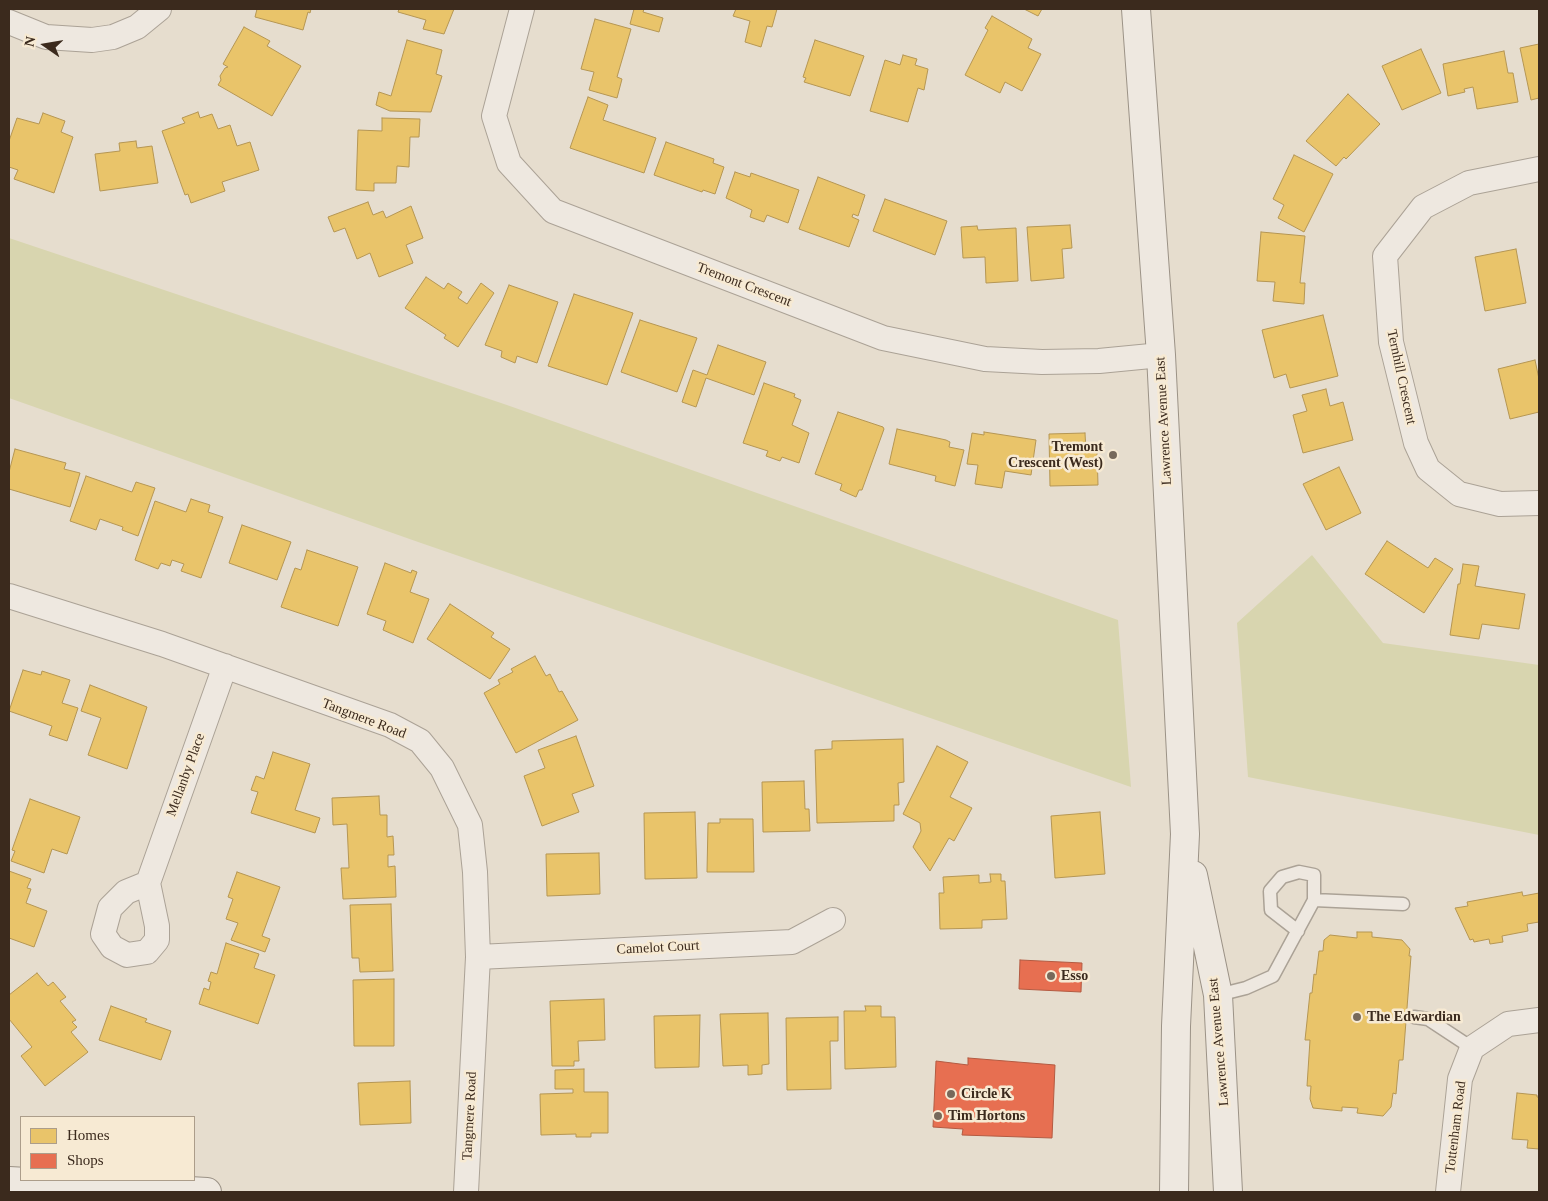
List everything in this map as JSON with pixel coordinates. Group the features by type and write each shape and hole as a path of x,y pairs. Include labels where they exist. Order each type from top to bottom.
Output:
{"main road":[{"name":"Lawrence Avenue East","path":"1136,9 1161,355 1185,834 1176,1026 1174,1192"},
{"name":"Lawrence Avenue East","path":"1185,834 1218,995 1228,1192"},
{"path":"9,1182 208,1192"}],"street":[{"path":"9,22 46,37 92,40 113,37 137,27 159,9"},
{"name":"Tremont Crescent","path":"522,9 494,116 509,163 553,211 883,338 986,359 1042,362 1099,361 1161,355"},
{"name":"Ternhill Crescent","path":"1539,169 1469,183 1423,207 1385,256 1391,342 1416,443 1428,469 1459,494 1500,504 1539,503"},
{"name":"Tangmere Road","path":"9,596 162,644 294,693 382,722 420,741 442,768 470,825 478,957 466,1192"},
{"name":"Mellanby Place","path":"148,883 225,666"},
{"name":"Camelot Court","path":"478,957 792,942 833,920"},
{"path":"1472,1048 1508,1024 1539,1020"},
{"name":"Tottenham Road","path":"1448,1192 1460,1079 1472,1048"}],"lane":[{"path":"1218,995 1246,988 1273,976 1298,931 1314,900 1314,875 1299,872 1282,877 1270,891 1270,910 1298,931"},
{"path":"1314,900 1403,904"},
{"path":"1414,1017 1428,1020 1472,1048"}],"shaded area":[{"path":"9,238 504,404 1118,620 1131,787 421,543 9,398"},
{"path":"1312,555 1383,643 1539,665 1539,835 1248,777 1237,623"}],"building: Homes":[{"path":"257,9 311,9 310,13 308,12 303,30 255,17"},
{"path":"399,9 454,9 444,34 423,29 426,20 398,12"},
{"path":"634,9 644,9 643,12 663,18 659,32 630,24"},
{"path":"736,9 777,9 772,27 767,26 761,47 745,42 750,21 733,16"},
{"path":"1024,9 1042,9 1038,16"},
{"path":"992,16 1032,39 1028,48 1041,54 1022,91 1005,82 1000,93 965,75 988,30 985,28"},
{"path":"595,19 631,29 617,77 622,79 617,98 589,90 594,72 581,69"},
{"path":"244,27 270,41 267,46 301,66 272,116 218,85 221,80 220,76 225,68 228,67 223,64"},
{"path":"407,40 442,50 436,74 442,76 431,112 390,111 376,105 379,92 391,96"},
{"path":"815,40 864,56 850,96 804,82 806,78 803,77"},
{"path":"1539,44 1539,98 1531,100 1520,48"},
{"path":"1421,49 1441,93 1402,110 1382,66"},
{"path":"1504,51 1508,73 1513,73 1518,102 1477,109 1473,87 1464,89 1465,92 1448,96 1443,64"},
{"path":"903,55 917,59 915,65 928,69 924,90 918,88 908,122 870,111 885,60 900,65"},
{"path":"1348,94 1380,124 1346,159 1344,157 1336,166 1306,141"},
{"path":"588,97 608,105 603,120 656,138 644,173 570,148"},
{"path":"198,112 200,118 212,114 218,129 230,125 237,146 250,142 259,170 222,182 225,191 191,203 188,194 185,195 162,131 185,123 182,118"},
{"path":"43,113 65,121 61,132 73,137 54,193 14,179 18,170 9,167 9,141 17,118 39,124"},
{"path":"382,118 420,119 419,137 410,137 409,167 397,166 396,183 374,183 374,191 356,190 358,130 382,131"},
{"path":"136,141 137,148 152,146 158,183 100,191 95,154 120,151 119,143"},
{"path":"666,142 714,159 713,163 724,167 715,194 703,190 702,192 654,175"},
{"path":"1294,155 1333,174 1304,232 1278,218 1284,205 1273,199"},
{"path":"735,172 750,177 751,173 799,190 788,223 767,215 764,222 750,217 752,210 726,198"},
{"path":"818,177 865,195 858,216 853,214 852,217 859,220 849,247 799,229"},
{"path":"885,199 947,221 935,255 873,231"},
{"path":"368,202 373,215 383,211 386,218 411,206 423,238 406,245 413,263 379,277 370,253 357,259 345,228 334,232 328,217"},
{"path":"1070,225 1072,248 1062,249 1064,278 1031,281 1027,227"},
{"path":"977,226 978,230 1016,228 1018,281 986,283 985,257 963,258 961,227"},
{"path":"1261,232 1305,236 1300,283 1305,283 1304,304 1273,301 1275,282 1257,281"},
{"path":"1516,249 1526,303 1485,311 1475,257"},
{"path":"426,277 444,289 448,283 462,292 458,298 467,304 481,283 494,293 458,347 444,338 446,335 405,308"},
{"path":"509,285 558,302 537,363 517,356 515,363 501,357 502,351 485,345"},
{"path":"574,294 633,313 607,385 548,366"},
{"path":"1323,315 1338,376 1290,388 1286,374 1274,378 1262,330"},
{"path":"640,320 697,338 677,392 621,372"},
{"path":"718,345 766,362 754,395 706,378 696,407 682,402 693,370 707,375"},
{"path":"1535,360 1539,379 1539,412 1510,419 1498,369"},
{"path":"764,383 795,394 794,397 801,400 792,425 809,433 799,463 782,457 780,461 766,456 768,451 743,443"},
{"path":"1326,389 1330,406 1343,402 1353,440 1303,453 1293,415 1307,411 1302,395"},
{"path":"838,412 883,427 884,429 862,490 859,490 856,497 840,490 842,484 815,474"},
{"path":"897,429 946,440 950,442 949,447 964,450 955,486 935,481 936,476 889,464"},
{"path":"984,432 1036,440 1031,475 1005,471 1002,488 975,484 978,465 967,464 972,433 984,435"},
{"path":"1085,433 1086,451 1097,450 1098,485 1050,486 1049,434"},
{"path":"15,449 66,463 64,469 80,473 70,507 9,489 9,472"},
{"path":"1339,467 1361,513 1326,530 1303,484"},
{"path":"86,476 132,492 136,482 155,488 138,536 122,530 123,527 100,519 96,530 70,521"},
{"path":"191,499 210,505 208,512 223,517 201,578 181,571 184,564 172,560 170,566 161,563 158,569 135,560 155,501 186,512"},
{"path":"242,525 291,542 277,580 229,563"},
{"path":"1387,541 1428,568 1435,558 1453,569 1424,613 1365,574"},
{"path":"307,550 358,567 338,626 281,607 295,568 301,570"},
{"path":"385,563 411,573 412,570 417,572 410,592 429,599 413,643 383,630 386,621 367,614"},
{"path":"1463,564 1479,566 1475,586 1525,594 1519,629 1482,624 1479,639 1450,635"},
{"path":"450,604 494,633 491,637 510,649 490,679 427,639"},
{"path":"535,656 546,676 550,674 559,692 562,691 578,720 516,753 484,693 500,684 498,680 513,672 511,669"},
{"path":"23,670 41,675 42,671 70,680 62,703 78,708 67,741 49,735 52,726 9,711"},
{"path":"90,685 147,707 127,769 88,755 101,718 81,711"},
{"path":"576,736 594,786 572,794 579,812 542,826 524,776 545,768 538,750"},
{"path":"903,739 904,782 898,783 899,805 894,805 894,821 817,823 815,750 832,749 832,741"},
{"path":"937,746 968,762 950,797 972,808 954,841 949,838 930,871 913,847 921,831 920,823 903,814"},
{"path":"273,752 310,764 295,810 320,818 315,833 251,813 258,792 251,790 256,776 264,779"},
{"path":"804,781 805,809 809,809 810,831 763,832 762,782"},
{"path":"379,796 380,815 387,815 387,837 393,836 394,855 388,855 388,867 395,866 396,897 343,899 341,868 349,868 347,824 333,825 332,798"},
{"path":"30,799 80,817 67,854 52,849 44,873 11,861 15,851 12,850"},
{"path":"695,812 697,878 645,879 644,813"},
{"path":"1100,812 1105,874 1055,878 1051,816"},
{"path":"720,819 753,819 754,872 707,872 708,823 720,823"},
{"path":"599,853 600,894 547,896 546,854"},
{"path":"9,871 31,879 27,888 31,889 26,903 47,911 34,947 9,938"},
{"path":"237,872 280,887 262,936 270,939 265,952 231,940 238,923 226,919 233,899 228,897"},
{"path":"990,874 1001,874 1001,881 1005,881 1007,919 982,920 982,928 940,929 939,893 944,893 943,877 979,875 979,883 991,882"},
{"path":"1522,892 1523,896 1539,893 1539,922 1527,924 1528,931 1502,936 1503,942 1490,944 1489,939 1474,942 1473,939 1470,940 1455,908 1468,906 1467,902"},
{"path":"391,904 393,971 360,972 359,958 352,958 350,905"},
{"name":"The Edwardian","path":"1357,932 1372,932 1372,937 1402,940 1410,949 1409,956 1411,956 1403,1060 1399,1060 1396,1094 1393,1093 1391,1107 1383,1116 1357,1113 1358,1108 1342,1107 1342,1111 1313,1108 1310,1099 1311,1086 1307,1086 1310,1040 1305,1040 1310,993 1312,993 1314,974 1316,975 1319,951 1323,951 1324,940 1330,935 1357,938"},
{"path":"226,943 259,954 254,968 275,975 258,1024 199,1004 204,988 209,990 211,982 208,981 211,972 217,974"},
{"path":"37,973 48,986 53,982 66,997 60,1001 76,1020 72,1022 77,1027 71,1032 88,1052 45,1086 21,1056 32,1047 9,1019 9,995"},
{"path":"394,979 394,1046 354,1046 353,980"},
{"path":"604,999 605,1040 578,1041 579,1061 574,1061 574,1066 552,1066 550,1001"},
{"path":"111,1006 147,1019 145,1022 171,1031 161,1060 99,1040"},
{"path":"865,1006 881,1006 881,1017 895,1017 896,1067 845,1069 844,1011 866,1011"},
{"path":"768,1013 769,1064 762,1065 762,1074 748,1075 748,1065 723,1066 720,1014"},
{"path":"700,1015 699,1067 655,1068 654,1016"},
{"path":"838,1017 838,1041 830,1041 831,1089 787,1090 786,1018"},
{"path":"584,1069 584,1092 608,1092 608,1133 591,1133 591,1137 576,1137 576,1134 541,1135 540,1094 573,1093 573,1089 555,1089 555,1070"},
{"path":"410,1081 411,1123 360,1125 358,1083"},
{"path":"1517,1093 1537,1095 1539,1097 1539,1149 1527,1148 1528,1140 1512,1139"}],"building: Shops":[{"name":"Esso","path":"1020,960 1082,963 1081,992 1019,989"},
{"path":"968,1058 1055,1065 1052,1138 962,1135 963,1129 933,1127 936,1061 968,1065"}],"place":[{"name":"Tremont Crescent (West)","path":"1113,455"},
{"name":"Esso","path":"1051,976"},
{"name":"The Edwardian","path":"1357,1017"},
{"name":"Circle K","path":"951,1094"},
{"name":"Tim Hortons","path":"938,1116"}]}
